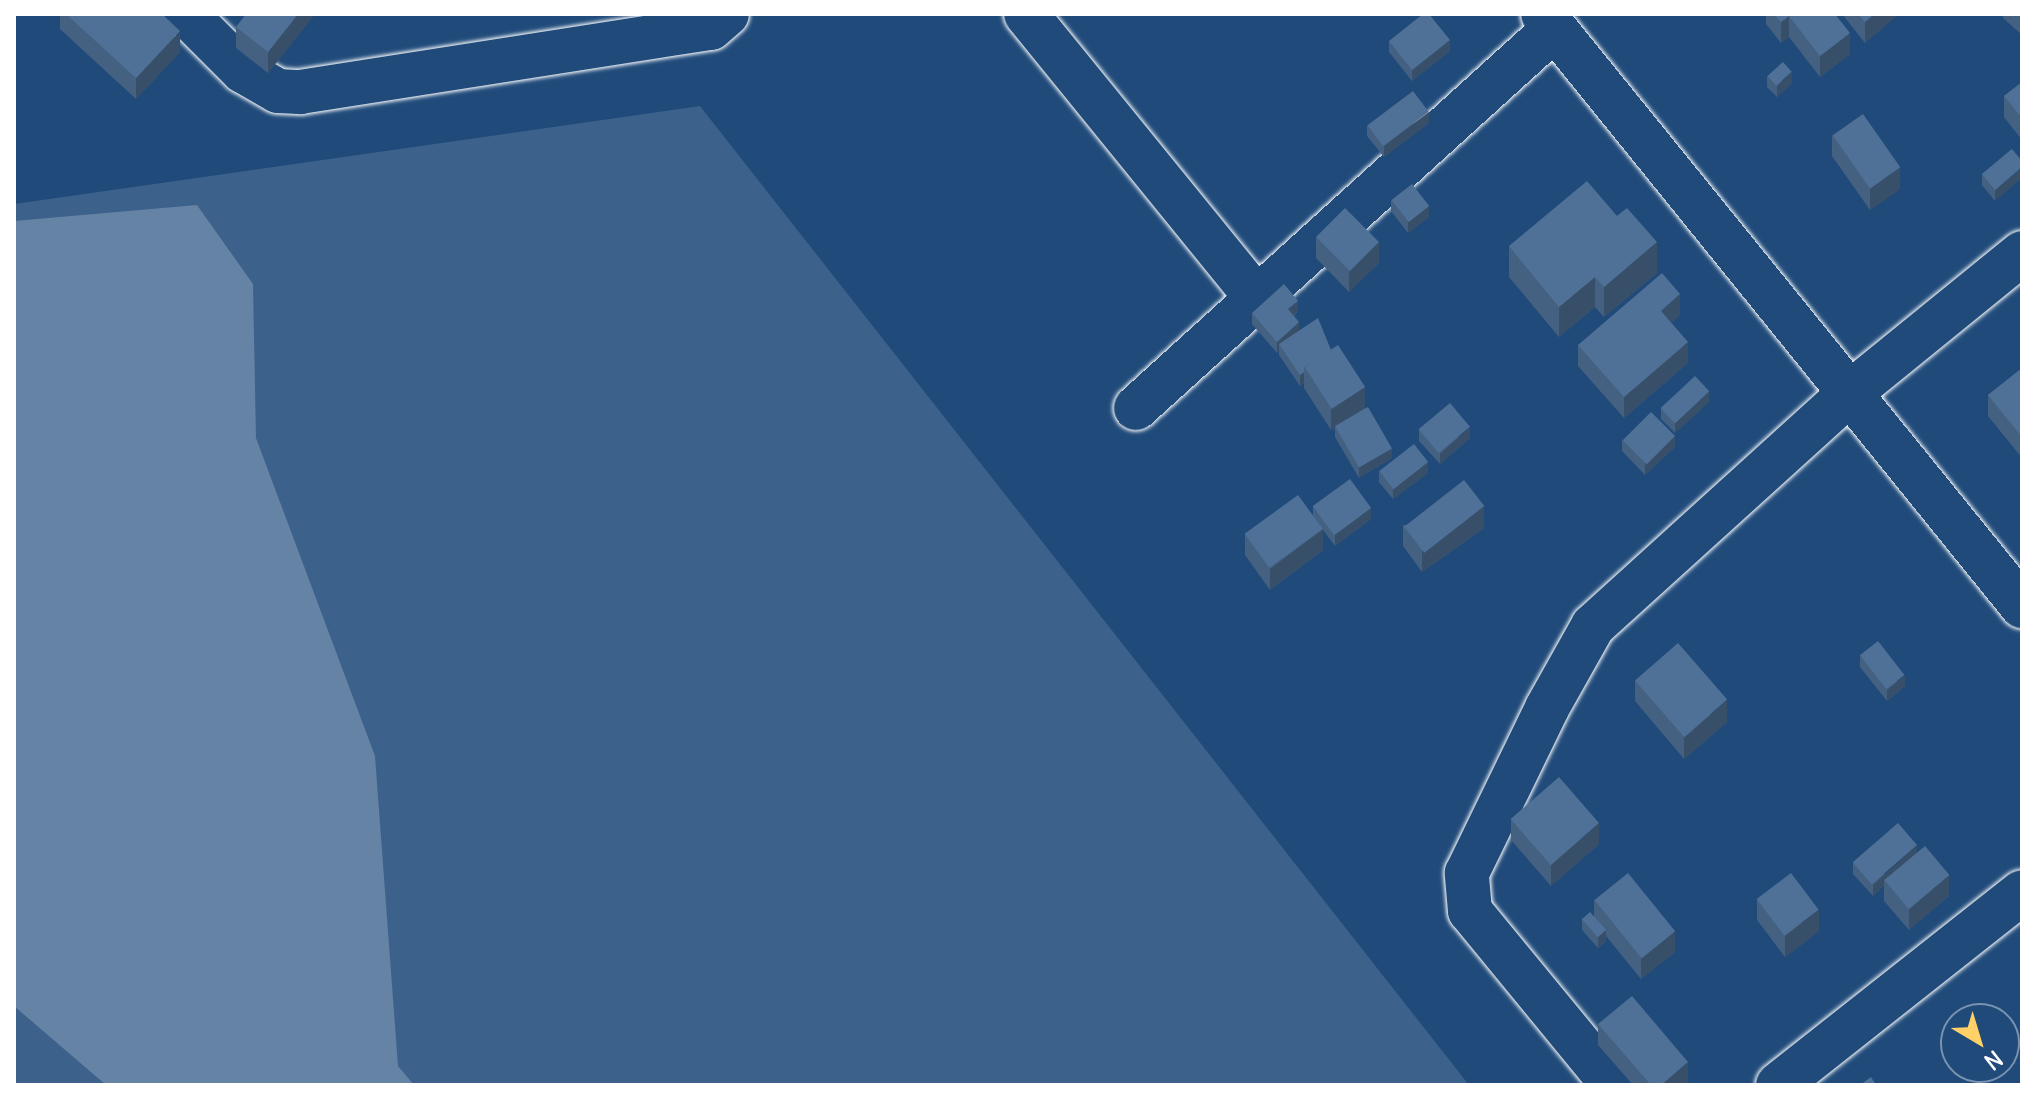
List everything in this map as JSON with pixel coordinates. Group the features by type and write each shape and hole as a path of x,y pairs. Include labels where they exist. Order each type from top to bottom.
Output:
{"street":[{"path":"186,14 243,71 278,91 623,26 711,28 727,14"},
{"path":"1026,14 1257,298"},
{"path":"1136,408 1257,298 1548,21 2022,606"},
{"path":"1613,1085 1470,911 1467,873 1593,626 1850,393 2022,253"},
{"path":"1778,1085 2022,892"}],"shaded area":[{"path":"700,106 1469,1085 14,1085 14,204"},
{"path":"197,205 253,284 256,438 375,756 398,1066 414,1085 106,1085 14,1006 14,221"}],"building":[{"path":"66,14 162,14 180,31 136,78"},
{"path":"246,14 298,14 268,52 236,27"},
{"path":"1423,14 1429,14 1450,40 1412,70 1389,41"},
{"path":"1774,14 1835,14 1850,33 1820,56 1789,16 1781,22"},
{"path":"1858,14 1874,14 1865,22"},
{"path":"1783,62 1792,72 1776,86 1767,76"},
{"path":"2022,82 2022,118 2004,96"},
{"path":"1413,91 1429,112 1383,146 1367,125"},
{"path":"1863,114 1900,167 1870,188 1833,135"},
{"path":"2012,149 2022,161 2022,167 1995,190 1982,174"},
{"path":"1587,181 1617,216 1627,208 1657,242 1604,287 1595,277 1559,307 1509,246"},
{"path":"1412,184 1429,206 1409,222 1392,200"},
{"path":"1345,208 1379,242 1350,271 1316,237"},
{"path":"1662,273 1680,294 1661,311 1688,342 1624,397 1578,345"},
{"path":"1284,284 1298,301 1288,309 1299,322 1277,342 1252,313"},
{"path":"1318,318 1331,350 1304,367 1300,375 1279,344"},
{"path":"1338,345 1365,387 1332,409 1304,367"},
{"path":"2022,368 2022,437 1988,395"},
{"path":"1695,376 1709,391 1675,423 1661,408"},
{"path":"1450,403 1470,427 1439,453 1419,429"},
{"path":"1368,407 1392,449 1359,468 1335,426"},
{"path":"1651,412 1675,436 1647,464 1623,440"},
{"path":"1414,444 1428,462 1393,489 1379,471"},
{"path":"1350,479 1371,508 1334,535 1313,506"},
{"path":"1464,480 1484,506 1424,553 1404,527"},
{"path":"1298,495 1323,529 1269,568 1245,534"},
{"path":"1878,641 1904,675 1886,689 1860,655"},
{"path":"1678,643 1727,700 1684,737 1635,680"},
{"path":"1559,777 1599,823 1551,865 1511,819"},
{"path":"1898,823 1917,845 1872,884 1853,862"},
{"path":"1925,846 1949,875 1909,909 1884,880"},
{"path":"1628,873 1675,931 1642,958 1595,900"},
{"path":"1791,873 1819,910 1784,936 1757,899"},
{"path":"1590,912 1606,930 1598,937 1582,919"},
{"path":"1632,996 1688,1062 1661,1085 1651,1085 1598,1024"},
{"path":"1871,1077 1876,1085 1860,1085"}]}
